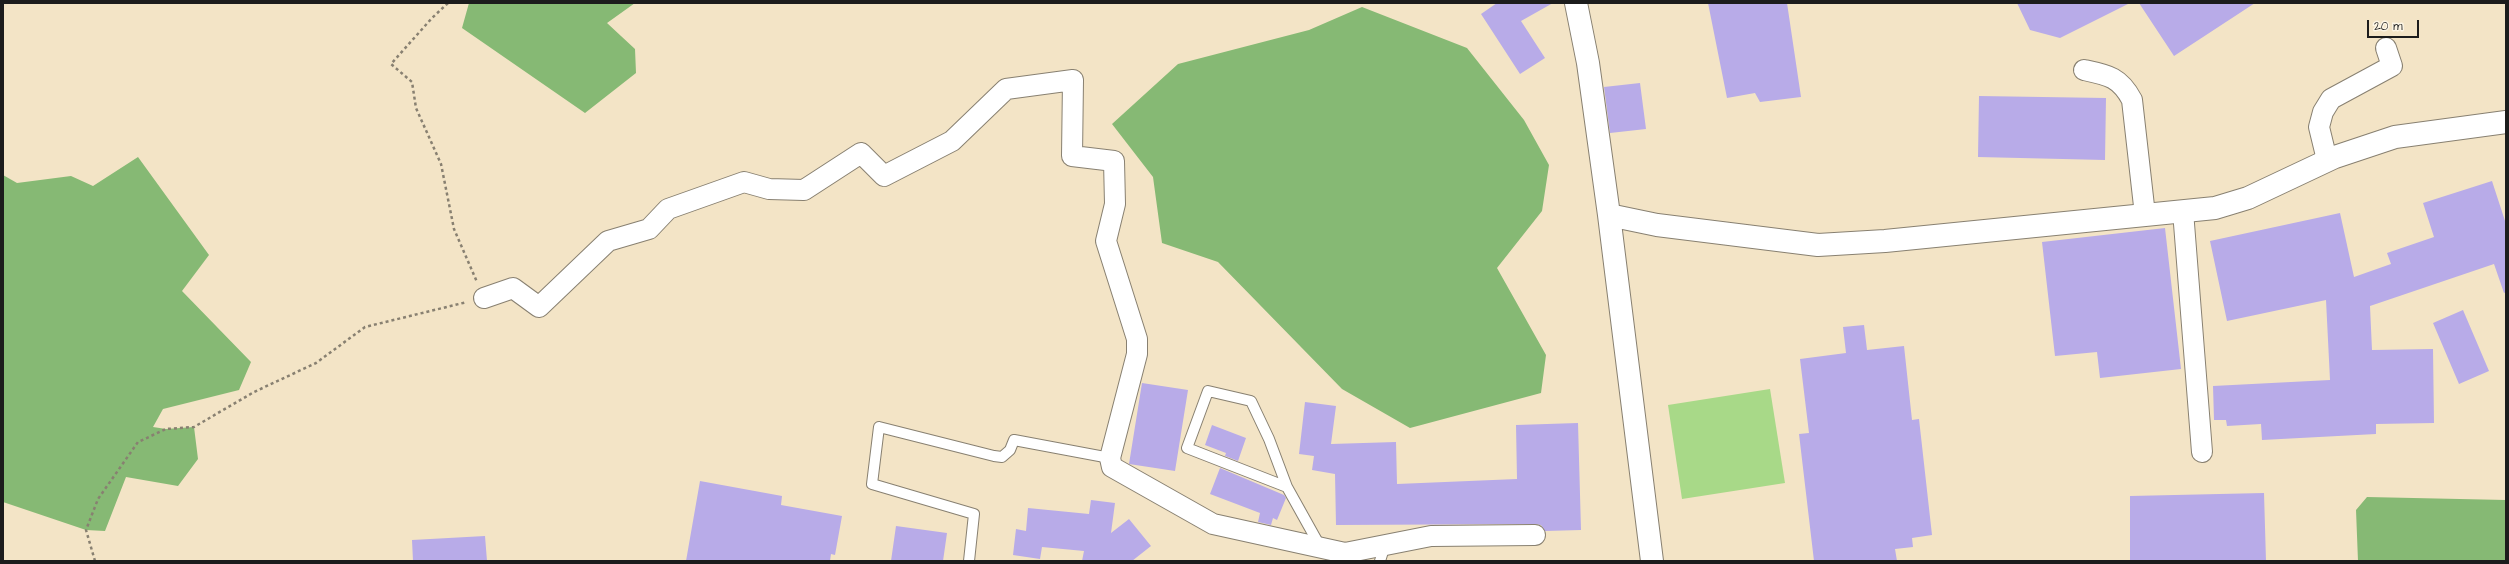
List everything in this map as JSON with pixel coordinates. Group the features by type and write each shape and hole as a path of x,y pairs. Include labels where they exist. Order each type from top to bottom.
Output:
{"street":[{"path":"1576,3 1588,63 1609,215 1652,561"},
{"path":"2327,160 2319,127 2323,112 2331,99 2392,66 2386,48"},
{"path":"2084,70 2106,75 2124,85 2132,100 2145,214"},
{"path":"484,298 513,288 539,307 608,242 649,228 668,210 744,182 770,190 804,190 860,153 884,176 952,141 1006,89 1073,80 1072,156 1114,161 1114,204 1106,240 1137,339 1138,354 1110,458 1112,466 1213,524 1345,553 1361,555 1382,553 1432,536 1535,535"},
{"path":"1609,215 1657,225 1818,245 1885,241 2215,208 2248,198 2327,160 2395,137 2505,121"},
{"path":"2183,211 2202,452"}],"lane":[{"path":"1287,487 1187,448 1208,391 1251,401 1269,440 1287,487 1321,548"},
{"path":"969,561 974,514 872,484 879,427 994,456 1002,457 1010,450 1014,440 1110,458"}],"path":[{"path":"94,561 86,530 88,524 98,499 138,442 166,429 194,427 254,392 316,363 366,328 484,298 454,229 442,164 416,108 412,82 391,64 432,18 448,3"}],"green space":[{"path":"469,3 635,3 607,23 635,49 636,73 585,113 462,28"},
{"path":"1362,7 1467,48 1524,120 1549,165 1542,211 1497,268 1546,355 1541,393 1410,428 1342,389 1218,262 1162,243 1153,177 1112,124 1178,64 1309,30"},
{"path":"138,157 209,255 182,291 251,362 239,390 163,409 153,427 166,429 194,427 198,459 178,486 126,477 105,531 86,530 3,502 3,175 17,183 71,176 93,186"},
{"path":"1770,389 1785,483 1682,499 1668,405"},
{"path":"2367,497 2506,500 2506,561 2358,561 2356,510"}],"building":[{"path":"1497,3 1553,3 1521,21 1545,58 1520,74 1481,14"},
{"path":"1708,3 1787,3 1801,97 1760,102 1755,93 1727,98"},
{"path":"2017,3 2130,3 2060,38 2030,30"},
{"path":"2139,3 2255,3 2174,56"},
{"path":"1640,83 1646,129 1610,133 1604,87"},
{"path":"1979,96 2106,98 2105,160 1978,157"},
{"path":"2492,181 2506,224 2506,292 2504,293 2494,264 2370,306 2372,350 2433,349 2434,423 2376,424 2376,434 2262,440 2261,424 2227,426 2226,420 2214,420 2213,386 2330,380 2326,300 2227,321 2210,241 2340,213 2354,277 2391,264 2387,253 2434,237 2423,203"},
{"path":"2165,228 2181,369 2100,378 2097,352 2055,356 2042,242"},
{"path":"2463,310 2489,371 2459,384 2433,323"},
{"path":"1864,325 1867,350 1904,346 1912,420 1919,419 1932,535 1912,538 1913,547 1895,549 1897,561 1814,561 1799,434 1809,433 1800,359 1846,353 1843,327"},
{"path":"1142,383 1188,390 1175,471 1129,464"},
{"path":"1305,402 1336,406 1331,444 1396,442 1397,484 1517,479 1516,425 1578,423 1581,530 1545,531 1541,525 1535,524 1336,525 1335,474 1312,470 1314,456 1299,454"},
{"path":"1212,425 1246,438 1238,461 1225,456 1226,453 1205,445"},
{"path":"1220,468 1284,495 1286,498 1277,520 1273,518 1271,525 1258,522 1260,513 1210,494"},
{"path":"700,481 782,496 781,505 842,516 835,555 831,554 830,561 686,561"},
{"path":"2264,493 2266,561 2130,561 2130,496"},
{"path":"1091,500 1115,503 1111,533 1129,519 1151,546 1132,561 1082,561 1084,551 1042,547 1040,559 1013,555 1016,529 1026,531 1028,508 1089,514"},
{"path":"896,526 947,533 943,561 891,561"},
{"path":"485,536 487,561 413,561 412,540"}]}
